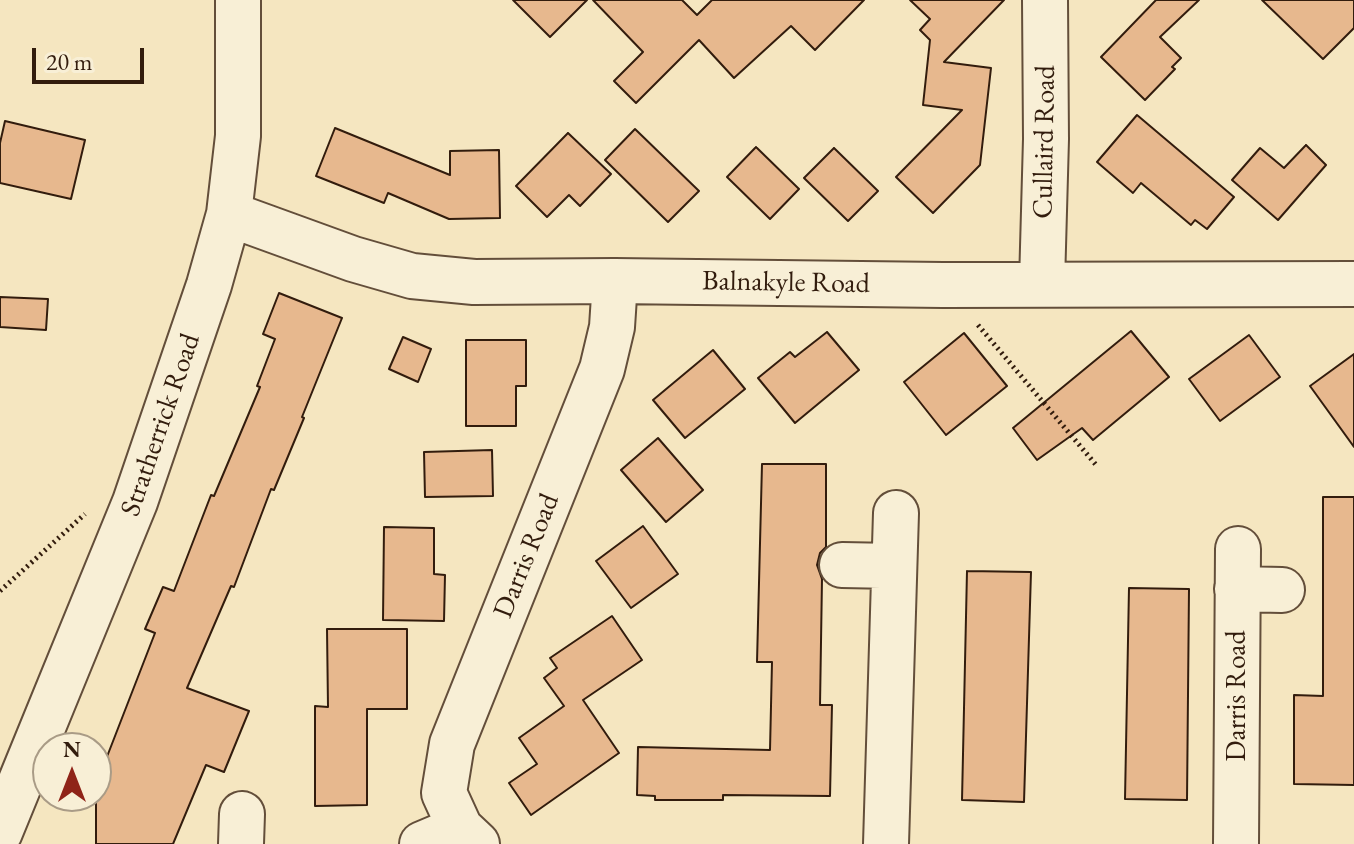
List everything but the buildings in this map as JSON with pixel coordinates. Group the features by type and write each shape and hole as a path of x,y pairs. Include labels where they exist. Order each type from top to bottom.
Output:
{"street":[{"name":"Stratherrick Road","path":"0,832 146,474 209,285 229,214 238,136 238,0"},
{"name":"Cullaird Road","path":"1042,283 1046,139 1045,0"},
{"name":"Balnakyle Road","path":"229,214 353,259 412,276 474,282 1354,284"},
{"name":"Darris Road","path":"453,839 444,793 452,744 602,369 612,327 615,281"},
{"path":"886,844 896,513"},
{"path":"842,565 894,566"},
{"name":"Darris Road","path":"1236,844 1238,569 1282,590"}],"path":[{"path":"943,285 1097,466"},
{"path":"0,591 85,513"}]}
